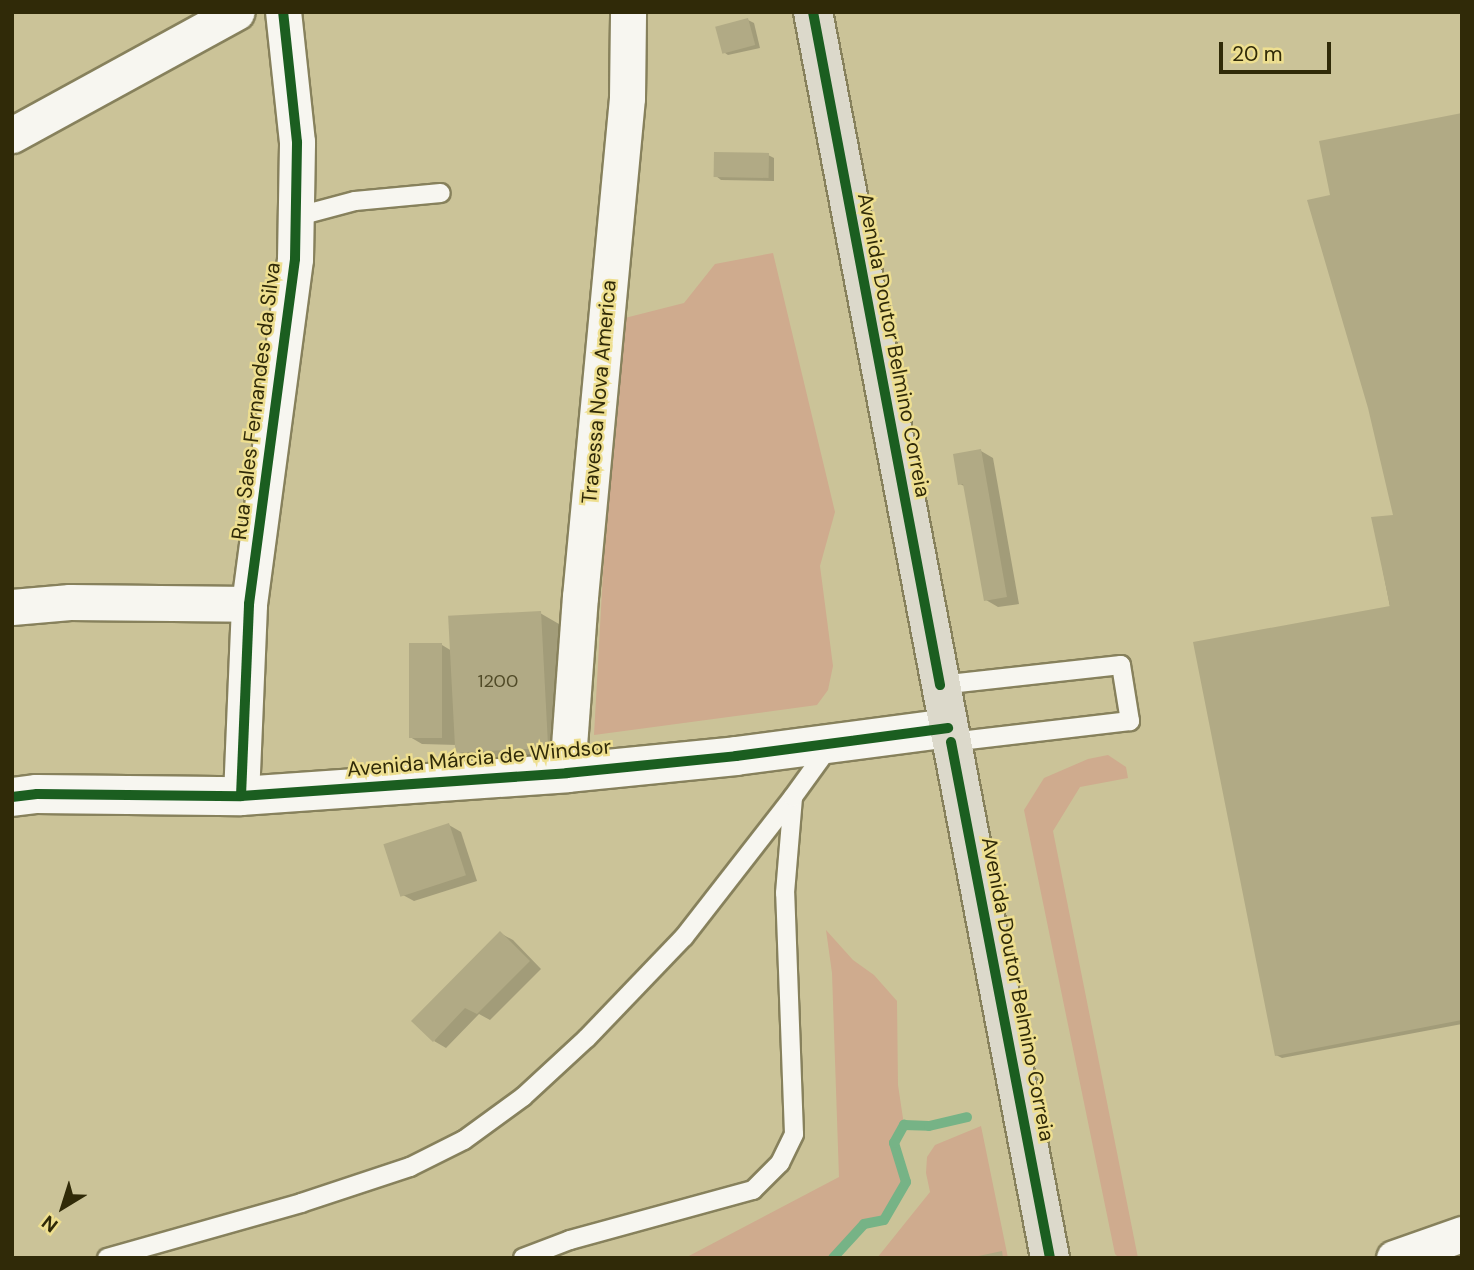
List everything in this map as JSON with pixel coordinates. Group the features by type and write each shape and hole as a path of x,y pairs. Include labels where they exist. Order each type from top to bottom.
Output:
{"main road":[{"name":"Avenida Doutor Belmino Correia","path":"813,12 1050,1258"}],"street":[{"path":"12,135 237,12"},
{"name":"Rua Sales Fernandes da Silva","path":"241,796 249,604 289,309 295,217 297,142 283,12"},
{"name":"Travessa Nova America","path":"568,773 580,597 627,98 628,12"},
{"path":"12,607 70,602 249,604"},
{"name":"Avenida Márcia de Windsor","path":"12,797 37,794 241,796 568,773 832,744 949,735"},
{"path":"1394,1258 1462,1234"}],"lane":[{"path":"295,217 355,201 441,193"},
{"path":"940,685 1121,665 1130,721 949,735"},
{"path":"107,1258 386,1175 410,1167 464,1140 532,1088 587,1038 674,947 832,744"},
{"path":"523,1258 569,1240 753,1190 780,1163 794,1134 785,893 793,796"}],"shaded area":[{"path":"773,253 835,512 820,566 833,666 828,690 817,705 594,735 617,320 684,303 715,264"},
{"path":"1108,755 1126,767 1128,778 1080,787 1053,831 1138,1258 1119,1258 1115,1254 1024,810 1044,778 1088,759"},
{"path":"826,930 853,960 874,975 897,1001 898,1085 904,1125 894,1143 906,1182 884,1220 864,1224 833,1258 685,1258 839,1177 832,973"},
{"path":"981,1126 1008,1258 877,1258 930,1192 926,1173 927,1157 935,1145"}],"building":[{"path":"748,18 755,45 722,54 715,27"},
{"path":"1462,113 1462,1020 1275,1056 1193,642 1390,606 1371,517 1393,515 1368,408 1307,200 1330,195 1319,141"},
{"path":"714,152 769,153 769,178 714,177"},
{"path":"981,449 1007,597 984,601 963,484 958,485 953,454"},
{"path":"541,611 548,748 455,753 448,616"},
{"path":"409,643 442,643 442,738 409,738"},
{"path":"449,823 466,875 400,897 383,844"},
{"path":"500,931 530,961 477,1014 465,1008 433,1042 411,1021"},
{"path":"1002,1251 1003,1258 974,1258 974,1257"}],"waterway":[{"path":"833,1258 864,1224 884,1220 906,1182 894,1143 904,1125 929,1126 967,1117"}],"cycle path":[{"path":"241,796 249,604 295,259 297,142 283,12"},
{"path":"813,12 940,685"},
{"path":"12,797 37,794 241,796 567,773 736,756 948,728"},
{"path":"951,742 1050,1258"}]}
